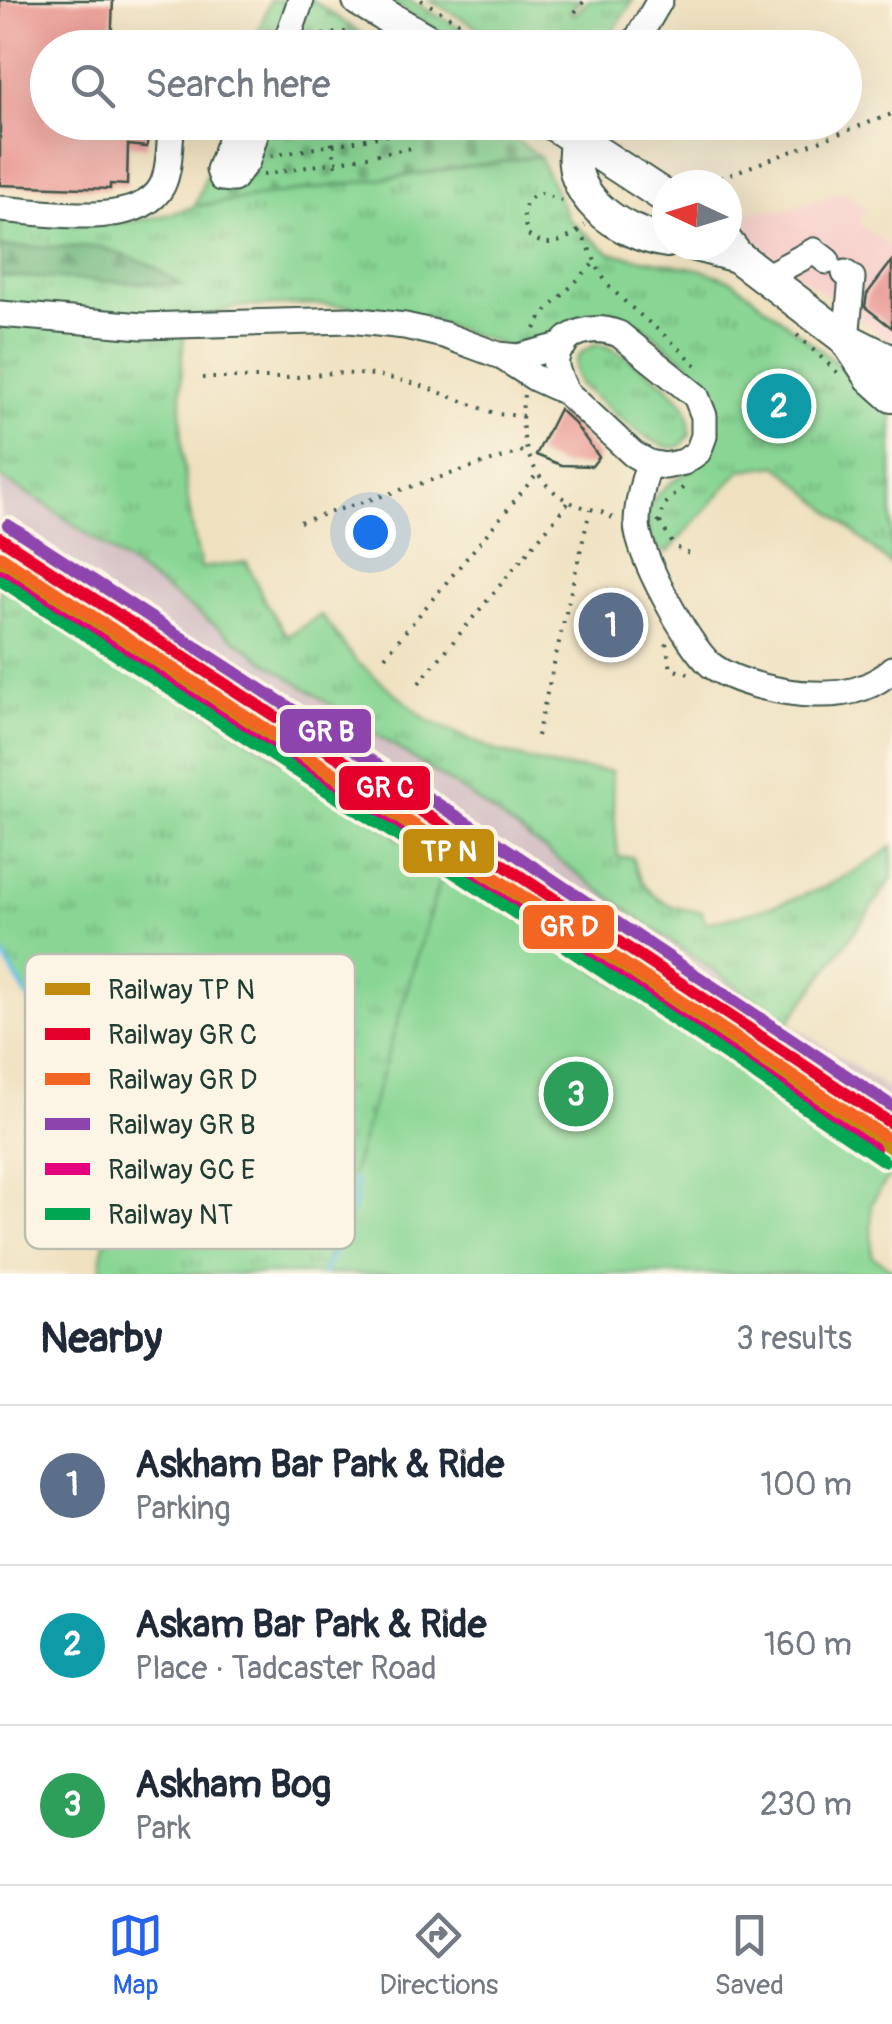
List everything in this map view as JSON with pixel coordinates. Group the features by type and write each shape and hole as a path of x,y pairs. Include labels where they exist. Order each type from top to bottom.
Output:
{"main road":[{"path":"359,0 410,30"},
{"path":"572,140 573,167 599,209 620,227 652,237"},
{"path":"587,140 652,188"},
{"path":"742,258 846,339 892,362"},
{"path":"846,339 871,378 892,396"}],"street":[{"path":"287,30 301,0"},
{"path":"642,30 660,0"},
{"path":"0,210 101,215 134,210 150,202 163,184 170,140"},
{"path":"766,277 835,259 846,339"},
{"path":"0,314 142,326 350,320 405,326 444,335 498,355 566,392 614,438 649,463 665,466 684,462 698,452 704,436 704,416 696,396 619,334 589,328 564,345 556,359 566,392"},
{"path":"498,355 518,357 564,345"},
{"path":"649,463 637,524 641,544 664,598 709,664 747,682 808,694 855,692 892,669"}],"path":[{"path":"420,0 471,30"},
{"path":"574,12 584,0"},
{"path":"862,125 892,114"},
{"path":"331,140 336,165"},
{"path":"356,140 332,144 248,143 250,178 412,148"},
{"path":"741,170 822,140"},
{"path":"566,202 541,192 528,199 524,210 528,235 540,244 555,244 588,222"},
{"path":"792,330 848,384"},
{"path":"202,378 376,375 417,384 498,414 523,416"},
{"path":"300,522 526,450"},
{"path":"386,656 536,474"},
{"path":"419,683 569,502"},
{"path":"537,736 590,510"},
{"path":"660,522 674,546 694,557"}],"shaded area":[{"path":"844,191 866,208 859,223 892,248 892,343 742,233 742,212 791,209"},
{"path":"0,477 48,506 269,664 469,795 672,942 892,1092 892,1174 791,1109 444,866 0,577"}],"green space":[{"path":"270,0 312,0 356,30 259,30"},
{"path":"388,0 409,0 464,30 436,30"},
{"path":"429,0 580,0 570,11 574,15 589,0 633,0 614,30 482,30"},
{"path":"220,140 516,140 539,156 195,206"},
{"path":"539,156 568,219 610,253 699,269 733,281 892,407 892,566 778,465 741,470 667,553 651,544 647,521 651,504 661,491 703,460 713,448 716,432 691,366 644,327 601,316 580,317 534,345 508,347 432,321 373,308 315,304 237,307 205,317 184,335 183,452 201,568 247,562 264,600 287,636 321,615 356,661 427,720 493,750 555,767 611,771 618,857 632,857 642,881 657,898 677,907 702,911 705,923 803,896 849,875 892,847 892,879 789,1022 469,795 269,664 48,506 0,477 0,276 101,247 0,247 0,220 124,222 195,206"},
{"path":"0,247 101,247 151,265 181,285 0,276"},
{"path":"599,344 644,369 683,403 690,434 681,445 671,447 644,435 579,384 577,358"},
{"path":"0,577 444,866 355,1166 355,954 25,954 25,992 0,950"},
{"path":"444,866 891,1173 871,1204 872,1256 892,1269 892,1274 322,1274 329,1249 355,1249 355,1164"},
{"path":"103,1249 332,1249 323,1274 100,1274"}],"building":[{"path":"0,0 113,0 112,30 30,30 30,140 147,140 147,147 128,145 127,185 110,184 110,189 0,185"},
{"path":"892,261 892,328 865,307 867,294"},
{"path":"559,409 599,457 592,466 561,465 536,455"}],"waterway":[{"path":"0,950 25,992"},
{"path":"355,1183 355,1194"},
{"path":"323,1274 334,1249"}],"transit line":[{"path":"8,525 495,841 892,1106"},
{"path":"0,538 487,854 892,1124"},
{"path":"0,556 884,1136"},
{"path":"0,562 478,870 892,1149"},
{"path":"0,574 471,879 875,1149"}],"rail line":[{"name":"NT","path":"0,580 470,883 884,1161"}],"place":[{"name":"Askam Bar Park & Ride","path":"779,406"},
{"name":"Askham Bar Park & Ride","path":"611,625"},
{"name":"Askham Bog","path":"576,1094"}]}
